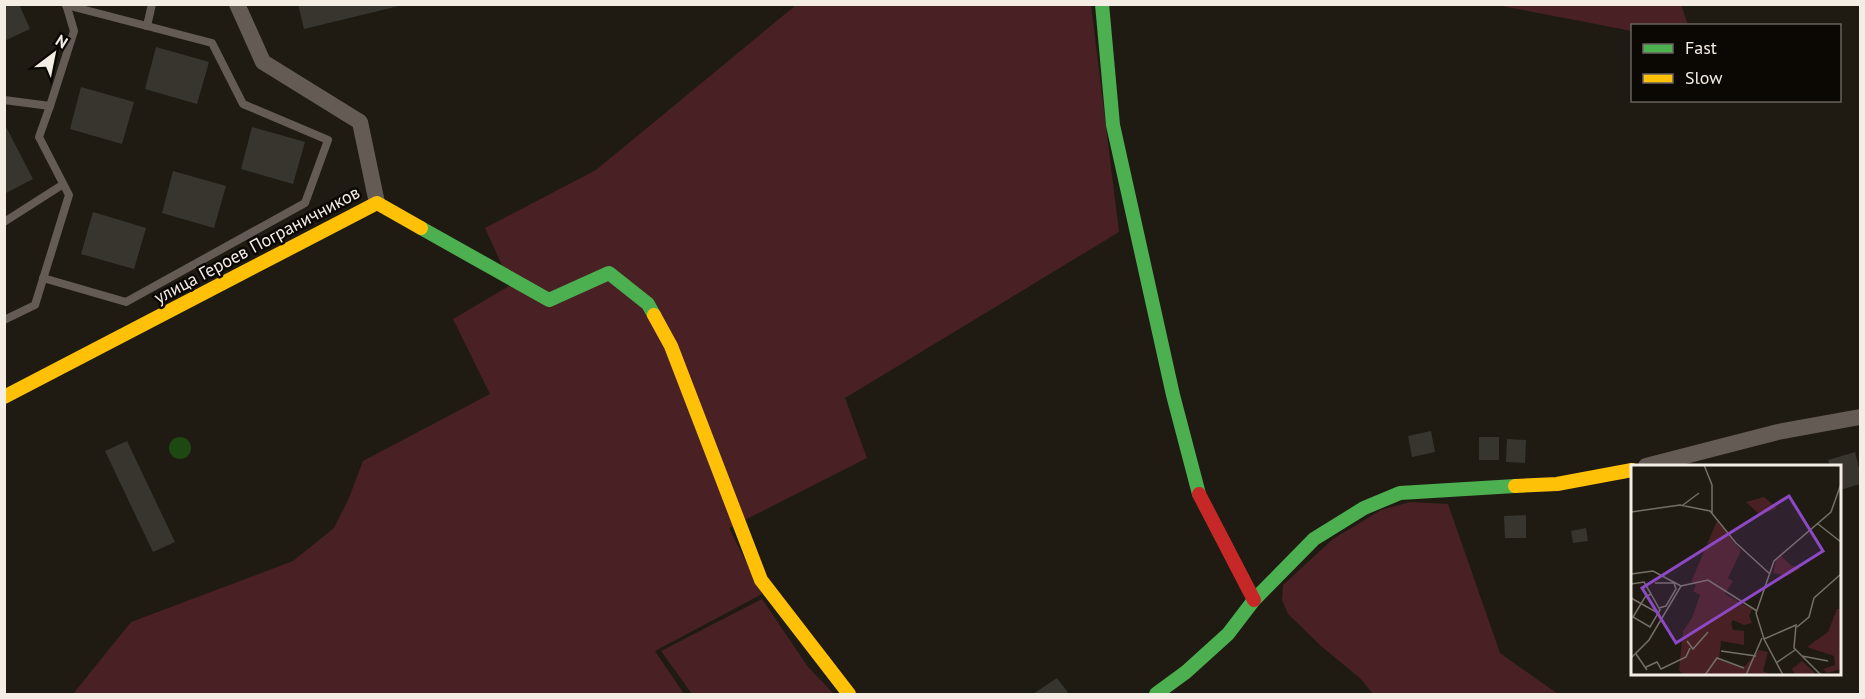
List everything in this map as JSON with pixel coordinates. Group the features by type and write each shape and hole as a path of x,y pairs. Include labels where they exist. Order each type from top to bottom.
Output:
{"street":[{"path":"237,4 263,62 360,122 377,203"},
{"path":"1102,4 1113,125 1173,395 1199,495 1254,600"},
{"name":"улица Героев Пограничников","path":"4,397 377,203 549,300 609,273 648,304 671,346 762,580 849,694"},
{"path":"1650,465 1778,432 1860,417"},
{"path":"1156,694 1186,672 1228,633 1254,600 1314,539 1364,508 1400,494 1557,484 1631,470"}],"lane":[{"path":"147,26 152,4"},
{"path":"43,278 126,302 305,203 328,140 243,104 212,44 66,5"},
{"path":"4,320 35,305 69,195 39,137 74,31 66,5"},
{"path":"4,100 50,106"},
{"path":"4,222 62,185"}],"shaded area":[{"path":"796,5 1091,5 1119,232 845,398 867,458 729,528 762,594 655,651 684,694 73,694 131,622 293,561 334,528 349,498 363,461 490,394 453,319 511,285 485,228 596,170"},
{"path":"1497,5 1681,5 1688,24 1631,24 1631,31"},
{"path":"180,437 188,440 191,448 188,456 180,459 172,456 169,448 172,440"},
{"path":"1410,502 1448,504 1500,653 1558,694 1373,694 1361,679 1321,646 1288,614 1282,600 1283,585 1333,539 1381,510"},
{"path":"762,599 808,667 834,694 692,694 661,651"}],"building":[{"path":"4,4 19,4 30,29 4,41"},
{"path":"298,4 403,4 403,5 304,29"},
{"path":"156,47 209,62 197,104 145,89"},
{"path":"81,87 134,102 122,144 70,129"},
{"path":"4,123 33,179 4,194"},
{"path":"252,127 305,142 293,184 241,169"},
{"path":"173,171 226,186 214,228 162,213"},
{"path":"93,212 146,228 134,269 81,254"},
{"path":"1431,431 1435,452 1412,457 1408,436"},
{"path":"1479,437 1499,437 1499,460 1479,460"},
{"path":"1507,439 1526,440 1525,463 1506,462"},
{"path":"127,441 175,542 153,552 105,451"},
{"path":"1855,452 1860,472 1860,484 1841,490 1841,465 1830,465 1828,460"},
{"path":"1526,515 1526,538 1505,538 1504,516"},
{"path":"1586,528 1588,541 1573,543 1571,531"},
{"path":"1057,678 1069,694 1033,694"}],"traffic: fast":[{"path":"1102,4 1113,125 1173,395 1199,494"},
{"path":"421,228 549,300 609,273 648,304 654,315"},
{"path":"1156,694 1186,672 1228,634 1254,600 1314,539 1364,508 1400,493 1515,486"}],"traffic: slow":[{"path":"4,397 377,203 421,228"},
{"path":"654,315 671,346 761,580 849,694"},
{"path":"1515,486 1557,484 1631,470"}],"traffic: jam":[{"path":"1199,494 1254,600"}]}
